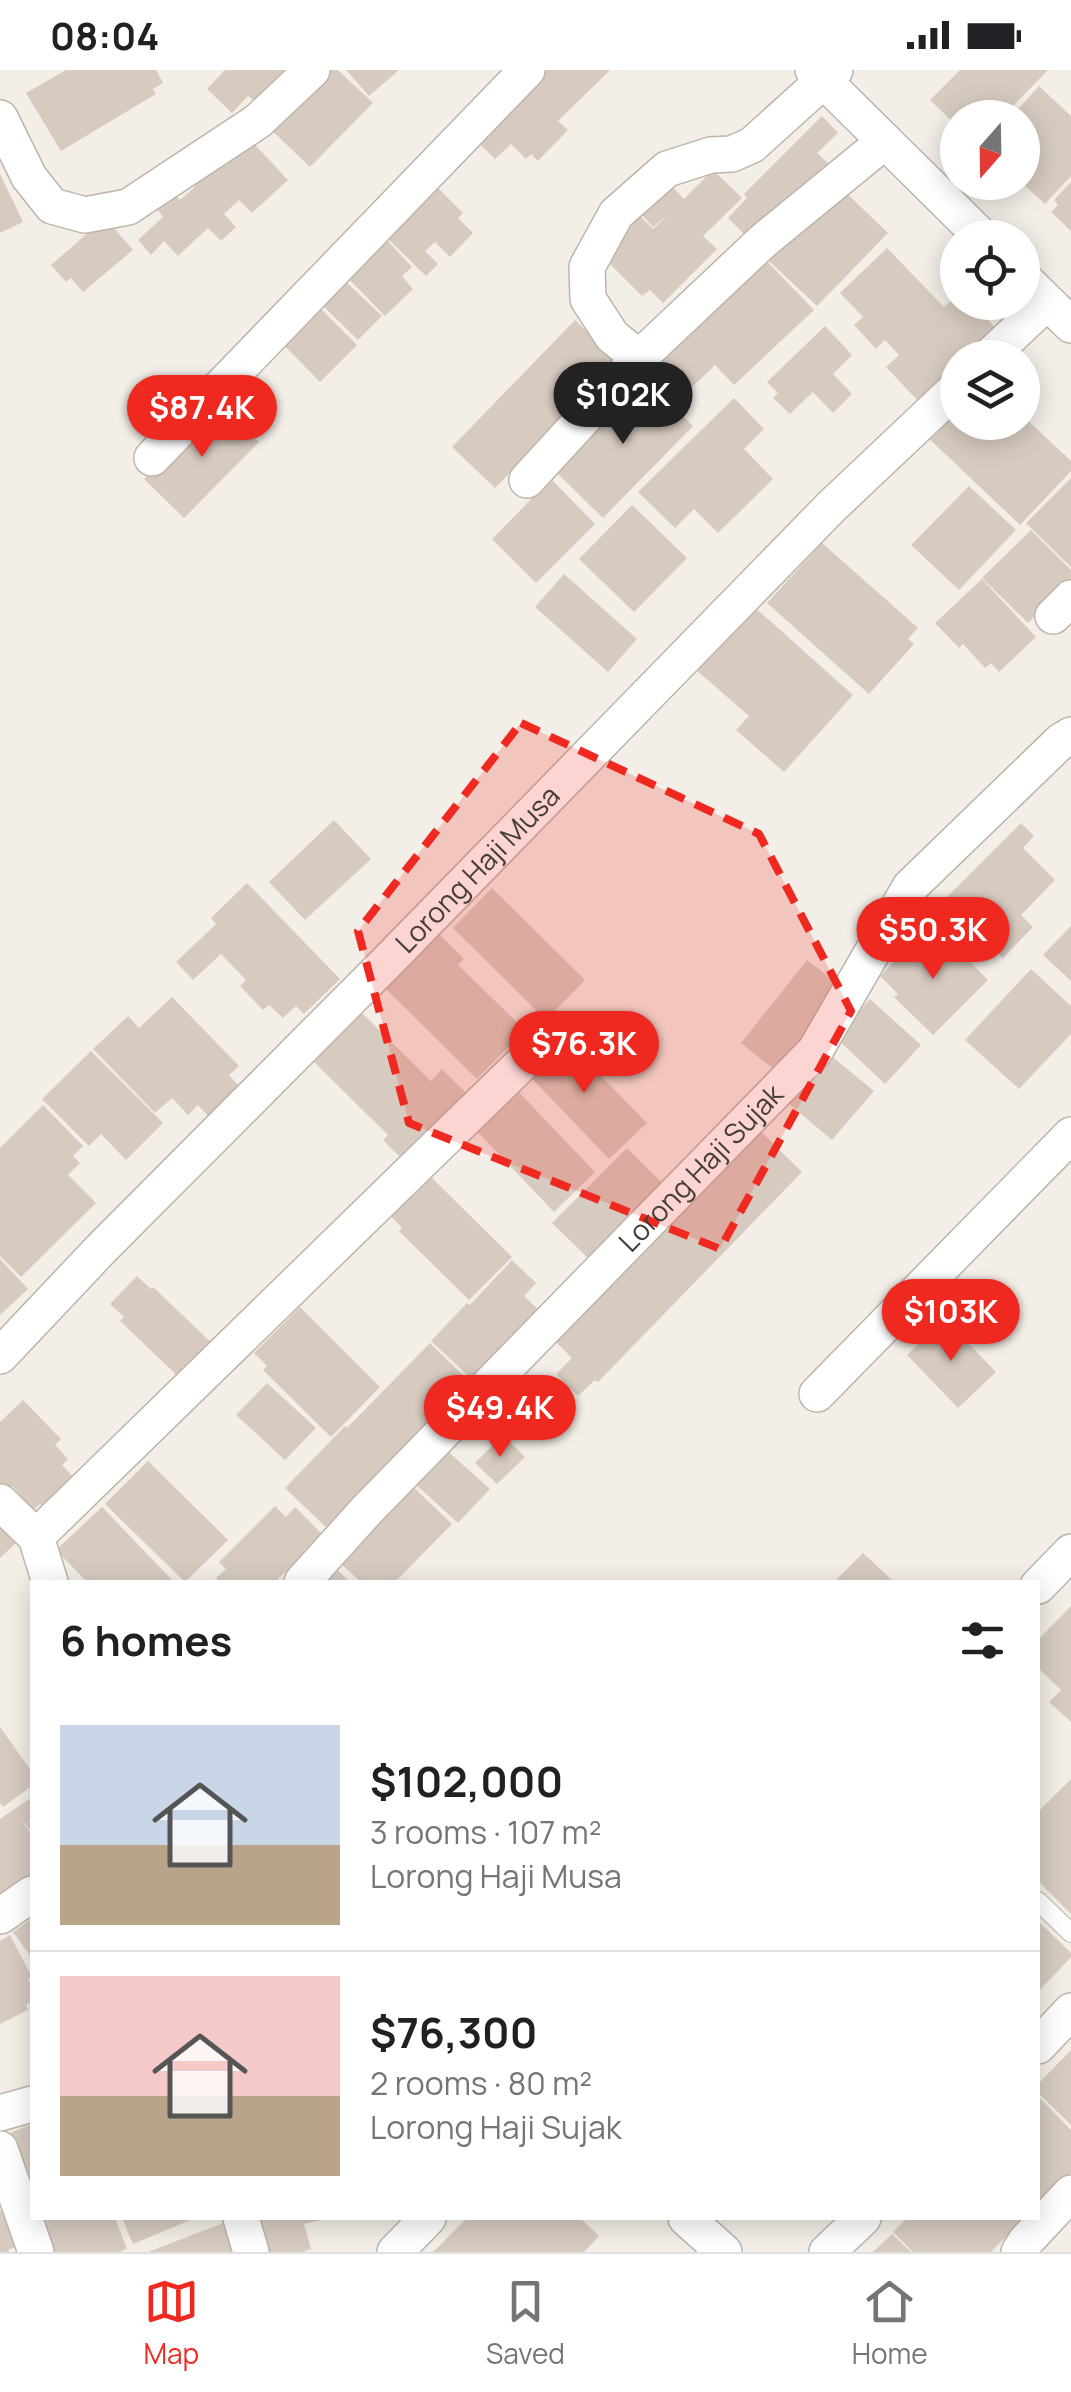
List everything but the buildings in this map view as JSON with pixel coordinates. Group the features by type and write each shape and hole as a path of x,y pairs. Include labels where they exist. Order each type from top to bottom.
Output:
{"street":[{"path":"0,118 29,177 52,206 85,216 128,207 258,121 312,70"},
{"path":"152,458 527,70"},
{"path":"639,358 612,336 588,298 587,267 616,214 667,169 711,155 732,154 752,145 824,74 964,220"},
{"path":"528,480 639,358 763,242 885,141"},
{"path":"1007,340 1047,302"},
{"name":"Lorong Haji Musa","path":"0,1356 831,507 940,404"},
{"name":"Lorong Haji Sujak","path":"304,1580 366,1511 814,1051 910,887 1061,740 1071,735"},
{"path":"36,1537 546,1040"},
{"path":"817,1394 1071,1135"},
{"path":"0,1502 36,1537 49,1580"},
{"path":"1040,1584 1071,1552"},
{"path":"0,1916 30,1895"},
{"path":"1040,2044 1071,2011"},
{"path":"0,2113 30,2105"},
{"path":"0,2149 36,2252"},
{"path":"1019,2252 1071,2194"},
{"path":"243,2220 252,2252"},
{"path":"395,2252 426,2220"},
{"path":"688,2220 724,2252"},
{"path":"827,2252 860,2220"}],"lane":[{"path":"1040,1903 1071,1933"}],"highlighted area":[{"path":"521,723 759,834 851,1011 720,1249 409,1123 358,931"}]}
